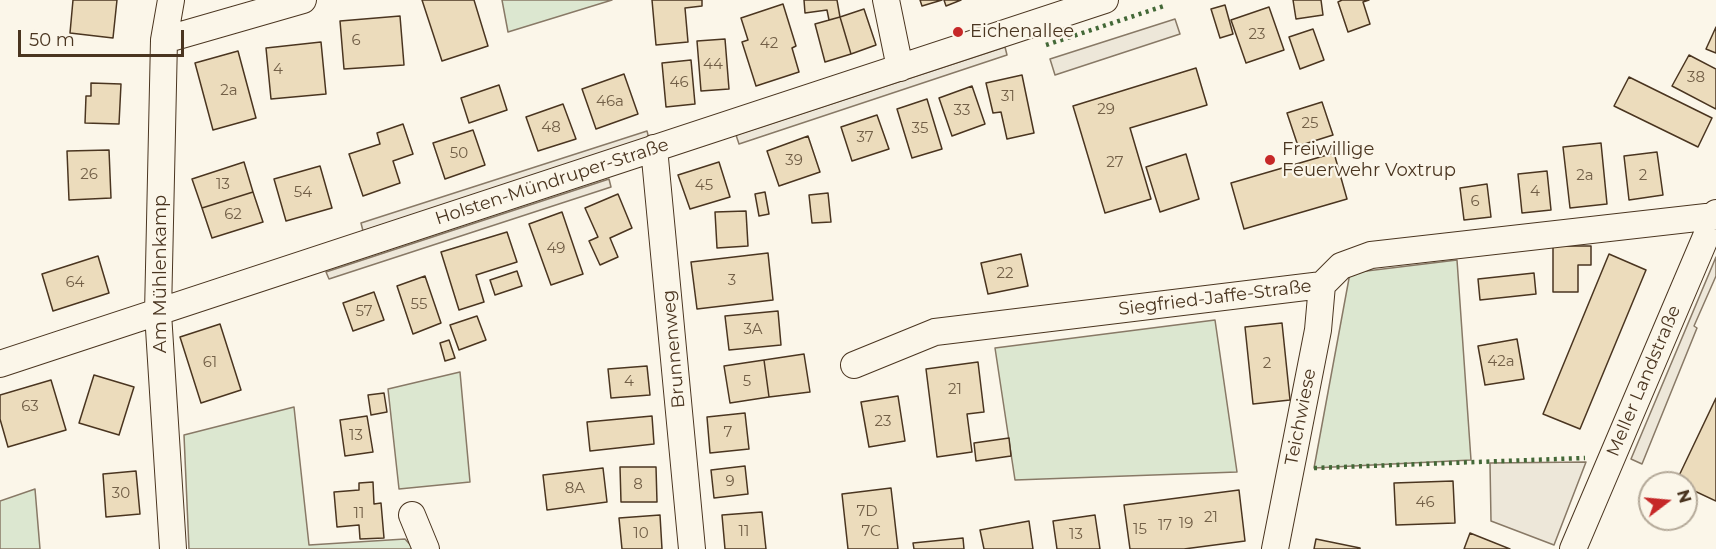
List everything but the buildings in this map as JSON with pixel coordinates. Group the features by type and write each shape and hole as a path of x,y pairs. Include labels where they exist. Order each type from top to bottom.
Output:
{"street":[{"name":"Am Mühlenkamp","path":"171,0 164,40 158,313 173,549"},
{"path":"164,40 303,0"},
{"path":"886,0 900,68"},
{"name":"Holsten-Mündruper-Straße","path":"0,364 1105,0"},
{"name":"Brunnenweg","path":"654,148 693,549"},
{"name":"Siegfried-Jaffe-Straße","path":"854,365 935,332 1323,285 1341,266 1371,255 1715,215"},
{"name":"Meller Landstraße","path":"1573,549 1715,215"},
{"name":"Teichwiese","path":"1275,549 1318,330 1323,285"},
{"path":"412,515 426,549"}],"green space":[{"path":"502,0 612,0 508,32"},
{"path":"1457,260 1471,460 1314,468 1350,273"},
{"path":"1215,320 1237,472 1015,480 995,348"},
{"path":"460,372 470,482 399,489 388,389"},
{"path":"294,407 309,545 405,539 414,549 189,549 184,435"},
{"path":"35,489 40,549 0,549 0,501"}],"shaded area":[{"path":"1175,19 1180,34 1055,75 1050,59"},
{"path":"1005,47 1007,55 739,144 736,135"},
{"path":"647,131 649,139 363,231 361,223"},
{"path":"609,179 611,187 329,279 326,272"},
{"path":"1716,257 1716,276 1694,326 1697,328 1642,464 1631,459"},
{"path":"1586,462 1554,545 1491,521 1490,463"}],"hedge":[{"path":"1046,45 1167,5"},
{"path":"1314,468 1585,458"}],"place":[{"name":"Eichenallee","path":"958,32"},
{"name":"Freiwillige Feuerwehr Voxtrup","path":"1270,160"}]}
